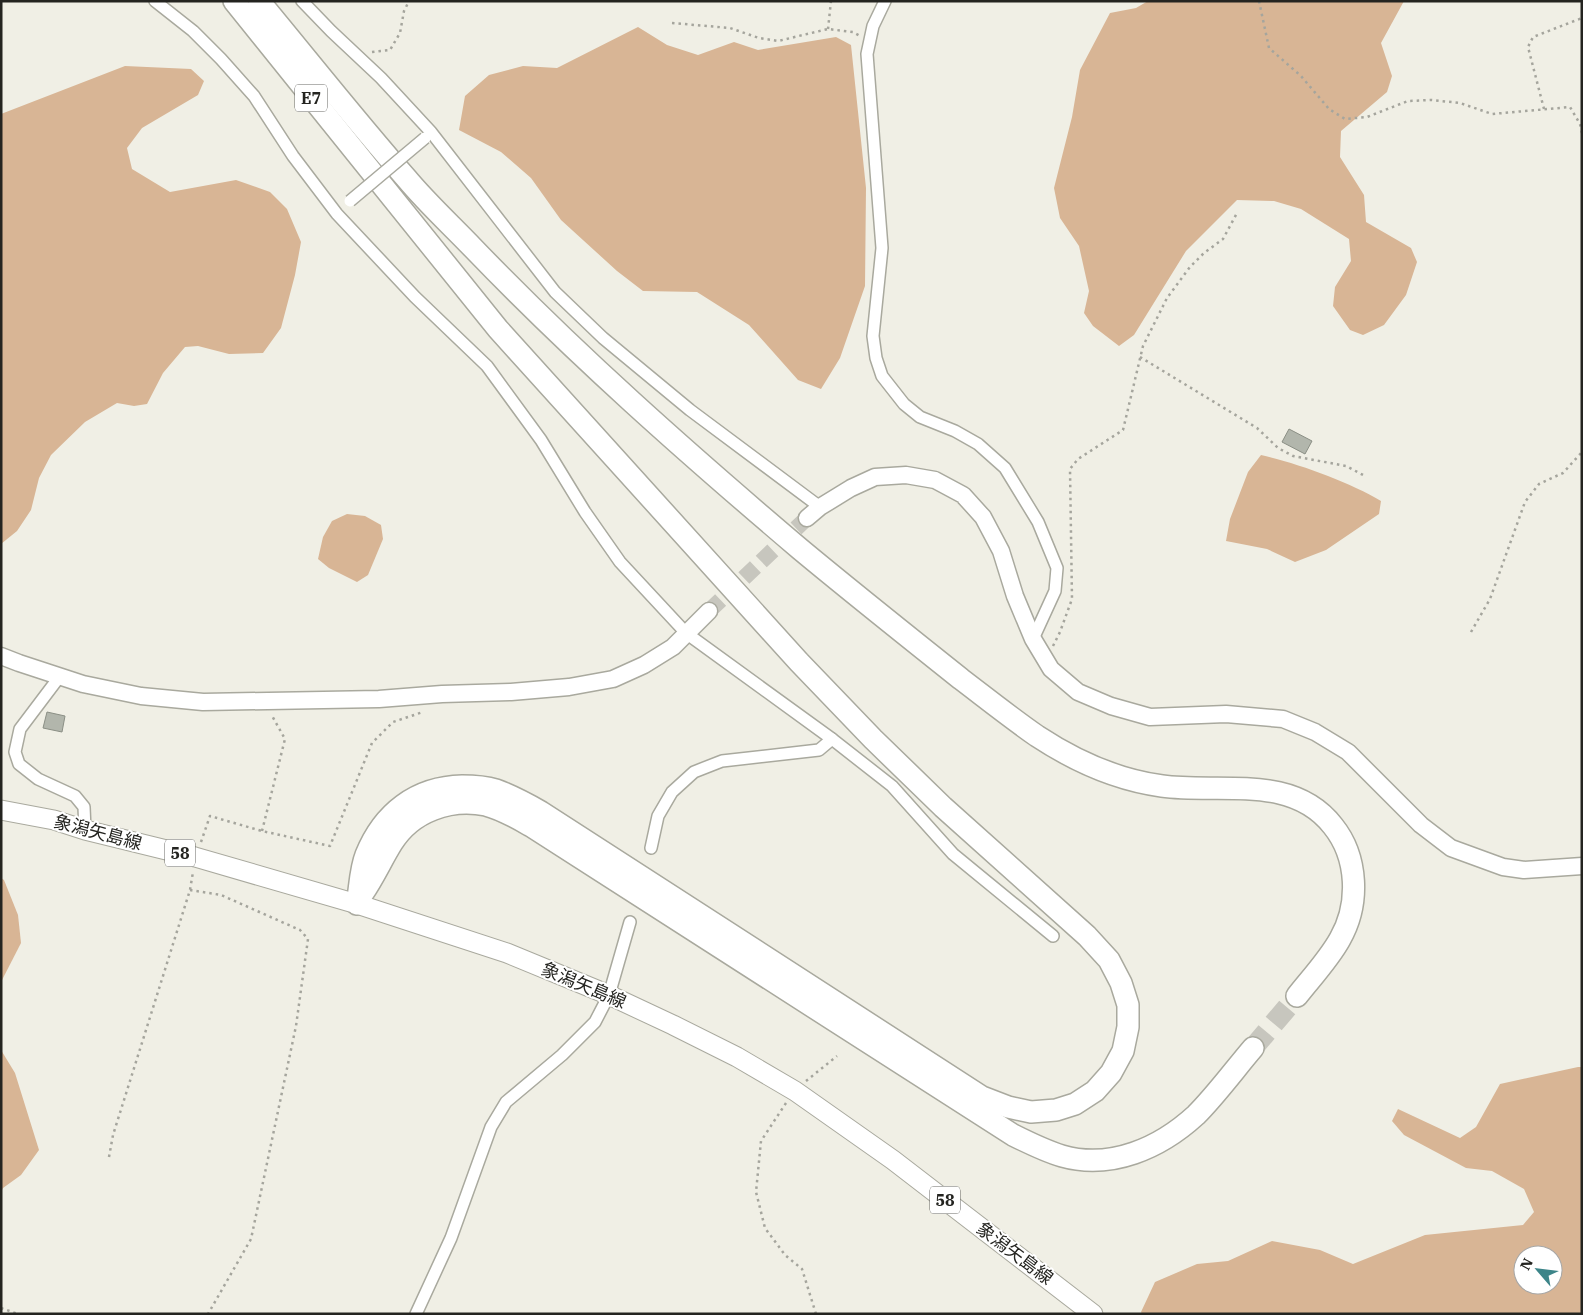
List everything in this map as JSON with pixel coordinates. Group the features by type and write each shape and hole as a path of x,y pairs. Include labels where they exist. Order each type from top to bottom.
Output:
{"highway":[{"name":"E7","path":"234,1 498,330 799,662 873,739 943,807 1087,936 1109,960 1122,983 1128,1005 1128,1027 1123,1051 1111,1073 1095,1091 1075,1104 1056,1110 1031,1112 1008,1107 982,1096 541,812 495,790 472,786 448,787 426,792 406,802 389,817 376,834 366,857 357,904"},
{"name":"E7","path":"259,1 408,180 518,294 635,406 880,616 1036,735 1064,753 1094,768 1128,780 1161,786 1192,789 1248,788 1272,791 1296,798 1315,809 1333,825 1345,845 1352,868 1354,890 1350,913 1342,936 1328,958 1297,996"},
{"path":"357,904 393,842 407,825 425,812 445,804 467,802 488,805 510,814 531,826 1013,1135 1038,1148 1064,1157 1092,1160 1118,1158 1146,1149 1173,1134 1197,1114 1253,1048"}],"main road":[{"name":"象潟矢島線","path":"1,810 54,820 85,830 196,857 357,904 507,953 609,995 737,1057 795,1091 893,1160 1093,1314"}],"street":[{"path":"155,1 193,31 221,59 247,89 336,214 415,296 487,366 541,440 585,512 620,562 686,633 832,739 892,786 953,854 1053,936"},
{"path":"302,1 381,78 555,292 603,338 690,410 820,507"},
{"path":"885,1 873,26 868,54 882,248 873,336 876,358 882,376 904,404 920,417 955,431 978,444 1005,468 1038,522 1057,568 1055,591 1033,640"},
{"path":"336,214 428,135"},
{"path":"806,518 820,507 875,477 906,475 935,480 962,495 983,517 1001,551 1015,596 1033,640 1051,669 1078,692 1111,706 1150,717 1226,714 1283,719 1314,732 1348,752 1421,825 1451,848 1503,867 1524,870 1582,866"},
{"path":"1,656 83,684 141,696 203,702 379,699 442,694 511,692 569,687 613,679 673,647 710,611"},
{"path":"60,676 20,729 15,752 19,764 38,779 75,796 84,807 85,830"},
{"path":"650,848 658,816 672,792 694,772 722,762 819,750 832,739"},
{"path":"416,1314 451,1238 491,1127 506,1102 562,1056 595,1022 609,995 630,922"}],"path":[{"path":"371,52 390,50 400,33 408,1"},
{"path":"828,29 832,1"},
{"path":"1259,1 1269,48 1301,76 1328,109 1346,119 1367,117 1408,101 1432,100 1460,103 1492,114 1570,106 1580,124 1582,133"},
{"path":"1544,109 1528,47 1533,37 1582,18"},
{"path":"672,23 730,28 759,38 778,41 828,29 853,32 870,41"},
{"path":"1045,660 1060,632 1072,599 1070,469 1078,459 1123,430 1143,346 1167,298 1190,267 1204,253 1223,239 1236,213"},
{"path":"1140,357 1257,428 1278,448 1293,456 1346,466 1365,476"},
{"path":"1471,632 1490,599 1525,502 1539,484 1564,473 1582,452"},
{"path":"262,831 285,739 264,701"},
{"path":"109,1156 190,890 196,857 210,816 262,831 330,846 372,743 393,722 426,711"},
{"path":"190,890 221,895 300,930 308,939 296,1026 250,1239 208,1314"},
{"path":"816,1314 802,1270 785,1256 765,1228 756,1192 761,1141 795,1091 837,1056"},
{"path":"1,1308 18,1314"}],"shaded area":[{"path":"1148,1 1404,1 1381,43 1392,76 1387,92 1341,131 1340,157 1364,195 1366,222 1411,248 1417,262 1406,295 1384,325 1363,335 1350,330 1333,306 1335,287 1351,261 1349,239 1301,209 1274,201 1237,200 1186,251 1134,335 1119,346 1093,326 1084,313 1089,291 1079,246 1060,218 1054,188 1072,117 1080,70 1110,13 1136,8"},
{"path":"638,27 667,45 698,55 734,42 758,50 836,37 851,45 866,188 865,286 840,358 821,389 798,380 749,325 697,292 643,291 617,271 561,220 531,178 501,152 459,130 465,96 489,75 523,66 557,68"},
{"path":"125,66 191,69 204,81 198,95 142,128 127,148 132,169 170,192 236,180 270,192 287,209 301,242 295,275 281,328 263,353 229,354 198,346 185,347 163,373 147,404 134,406 117,403 85,422 51,455 39,478 31,510 17,531 1,544 1,114"},
{"path":"1261,455 1323,474 1368,494 1381,501 1379,514 1326,550 1295,562 1267,549 1226,541 1230,519 1248,472"},
{"path":"347,514 365,516 381,525 383,539 368,575 357,582 329,568 318,559 323,537 332,521"},
{"path":"1,878 4,880 18,915 21,943 1,982"},
{"path":"1,1050 15,1073 39,1150 21,1175 3,1188 1,1192"},
{"path":"1582,1067 1582,1314 1142,1314 1141,1312 1155,1282 1197,1264 1228,1261 1272,1241 1320,1250 1353,1264 1425,1235 1523,1225 1534,1212 1524,1189 1492,1171 1466,1168 1404,1135 1392,1121 1398,1109 1460,1138 1476,1127 1500,1084"}],"building":[{"path":"1289,429 1312,441 1305,454 1282,442"},
{"path":"47,712 65,716 62,732 43,728"}],"tunnel":[{"path":"709,611 807,518"},
{"path":"1253,1048 1297,996"}]}
